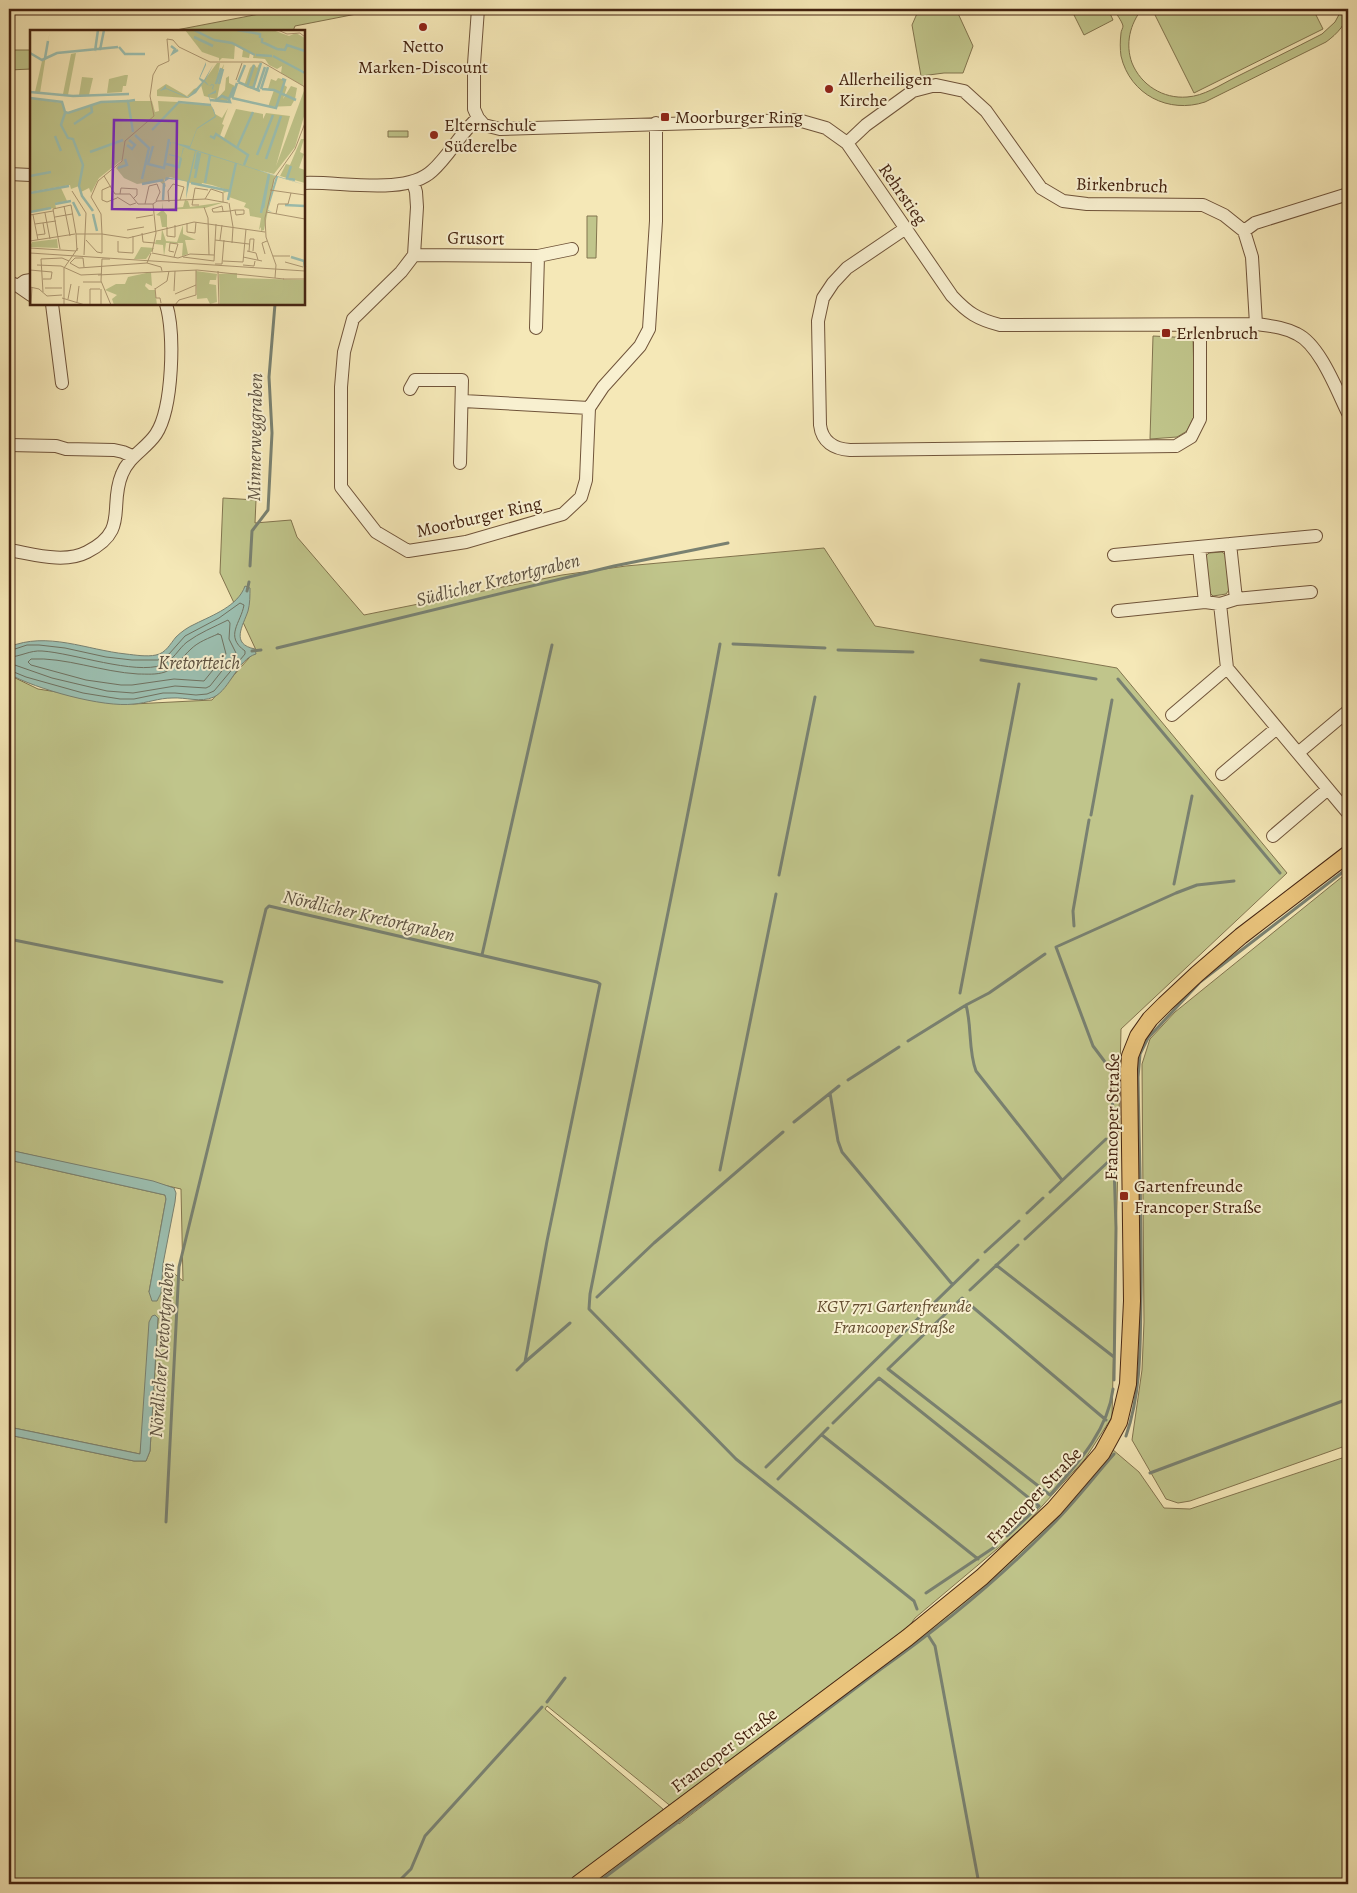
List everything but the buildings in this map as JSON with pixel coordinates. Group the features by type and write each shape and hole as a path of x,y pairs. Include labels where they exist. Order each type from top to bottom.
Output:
{"main road":[{"name":"Francoper Straße","path":"578,1884 891,1650 982,1577 1054,1509 1102,1453 1119,1422 1128,1384 1132,1301 1129,1069 1130,1056 1134,1045 1150,1019 1197,974 1241,936 1348,854"}],"street":[{"path":"305,183 388,185 413,182 423,178 434,169 463,131 478,118 474,109 473,98 478,9"},
{"name":"Birkenbruch","path":"847,143 866,125 913,91 936,85 964,91 986,111 1041,188 1063,201 1087,204 1203,205 1224,215 1244,231"},
{"name":"Rehrstieg","path":"478,118 487,126 500,129 798,120 826,128 847,143 952,296 966,311 982,320 1000,325 1256,324 1279,327 1299,335 1315,350 1348,413"},
{"path":"463,401 589,408 603,387 640,346 648,329 656,221 656,124"},
{"path":"9,174 30,175"},
{"path":"413,182 417,200 414,255"},
{"path":"1256,324 1252,257 1244,231 1255,223 1348,194"},
{"path":"906,228 847,268 827,290 820,305 818,331 820,425 825,440 838,448 850,450 1176,446 1191,437 1200,418 1200,325"},
{"name":"Grusort","path":"414,255 538,256 572,249"},
{"name":"Moorburger Ring","path":"414,255 401,272 353,320 344,352 341,387 341,487 376,532 408,551 466,542 563,514 581,497 586,480 589,408"},
{"path":"536,328 538,256"},
{"path":"14,284 30,280"},
{"path":"14,284 30,294"},
{"path":"9,550 62,558 81,555 93,549 108,537 114,526 120,478 132,456 153,438 167,408 171,328 166,305"},
{"path":"49,306 62,383"},
{"path":"410,389 415,380 462,380 463,401 460,463"},
{"path":"9,445 114,450 132,456"},
{"path":"1114,555 1316,536"},
{"path":"1230,544 1236,599"},
{"path":"1199,547 1205,602"},
{"path":"1118,611 1205,602 1220,604 1236,599 1310,592"},
{"path":"1220,604 1227,668 1348,813"},
{"path":"1172,715 1227,668"},
{"path":"1298,753 1344,715"},
{"path":"1222,774 1277,728"},
{"path":"1273,836 1328,790"}],"green space":[{"path":"276,9 382,9 295,26 293,30 176,30 275,11"},
{"path":"919,9 956,9 973,46 963,73 921,76 912,25"},
{"path":"1071,9 1108,9 1113,20 1084,35"},
{"path":"1114,9 1142,9 1134,21 1130,34 1129,49 1132,63 1147,84 1161,93 1178,97 1193,96 1206,92 1322,34 1335,22 1342,9 1348,9 1348,14 1341,28 1326,42 1205,102 1178,105 1165,103 1153,98 1142,91 1133,81 1126,70 1121,56 1120,39 1123,26"},
{"path":"1152,9 1313,9 1323,29 1194,93"},
{"path":"9,50 30,50 30,69 9,70"},
{"path":"388,131 408,131 408,137 388,137"},
{"path":"587,216 597,216 596,258 587,258"},
{"path":"1153,336 1193,338 1195,415 1187,431 1177,437 1150,439"},
{"name":"KGV 771 Gartenfreunde Francooper Straße","path":"223,498 256,500 255,523 291,520 297,537 364,615 562,575 626,566 824,548 875,626 1117,668 1287,873 1121,1029 1112,1417 1085,1459 1022,1528 915,1618 903,1635 673,1808 547,1706 545,1709 663,1809 664,1814 573,1884 9,1884 9,1435 134,1461 146,1461 150,1451 158,1318 140,1454 9,1427 9,1160 165,1195 166,1199 149,1292 161,1293 163,1264 183,1281 181,1189 9,1150 9,675 38,689 133,704 212,700 256,650 220,573"},
{"path":"1222,552 1226,555 1229,590 1226,594 1213,596 1209,592 1205,557 1209,553"},
{"path":"1348,872 1348,1445 1190,1501 1178,1503 1166,1499 1132,1440 1142,1370 1144,1322 1142,1064 1150,1039 1175,1012"},
{"path":"1112,1449 1139,1472 1164,1508 1190,1509 1348,1456 1348,1884 592,1884 676,1821 679,1824 896,1657 1024,1548"}],"water":[{"name":"Kretortteich","path":"245,586 250,588 250,602 241,628 240,639 247,647 255,649 256,654 244,662 220,693 209,699 167,698 134,704 105,703 52,691 9,674 9,647 38,641 67,643 141,656 159,654 176,637 192,625 231,604 242,593"},
{"path":"9,1150 153,1181 174,1188 176,1193 175,1202 163,1264 161,1293 157,1301 152,1301 149,1292 166,1199 165,1195 9,1160"},
{"path":"155,1315 158,1318 150,1451 146,1461 134,1461 9,1435 9,1427 140,1454 149,1322 152,1316"}],"waterway":[{"name":"Minnerweggraben","path":"250,566 252,531 268,510 272,433 269,377 275,305"},
{"name":"Südlicher Kretortgraben","path":"277,648 614,566 728,543"},
{"name":"Minnerweggraben","path":"247,591 249,582"},
{"path":"720,644 673,888 590,1294 589,1309 736,1459 914,1601 917,1609"},
{"path":"733,644 825,648"},
{"path":"482,955 552,645"},
{"name":"Südlicher Kretortgraben","path":"252,651 261,650"},
{"path":"838,650 913,652"},
{"path":"981,660 1096,679"},
{"path":"1118,679 1280,873"},
{"path":"960,993 1019,684"},
{"path":"779,875 815,697"},
{"path":"1091,815 1112,700"},
{"path":"1174,884 1192,796"},
{"path":"1074,926 1073,911 1089,820"},
{"path":"1126,1436 1138,1383 1140,1347 1141,1239 1138,1077 1140,1054 1148,1038 1200,982 1348,868"},
{"path":"1114,1132 1111,1070 1093,1046 1056,947 1197,885 1234,881"},
{"path":"720,1170 776,894"},
{"name":"Nördlicher Kretortgraben","path":"166,1522 179,1267 266,909 269,906 600,984 547,1241 525,1362 517,1370"},
{"path":"9,939 222,982"},
{"path":"908,1041 989,993 1045,954"},
{"path":"966,1005 972,1055 976,1071 1062,1180"},
{"path":"848,1080 899,1047"},
{"path":"794,1122 839,1086"},
{"path":"830,1093 838,1141 842,1152 952,1284"},
{"path":"1110,1135 1121,1127"},
{"path":"597,1297 654,1243 783,1132"},
{"path":"1050,1192 1106,1139"},
{"path":"1025,1239 1108,1162 1114,1165 1116,1228 1114,1380"},
{"path":"1027,1213 1043,1198"},
{"path":"985,1252 1019,1221"},
{"path":"970,1290 1018,1245"},
{"path":"766,1467 978,1260"},
{"path":"996,1265 1114,1357"},
{"path":"1106,1420 962,1298 888,1369 1050,1495 1080,1459 1098,1433 1105,1419 1113,1389"},
{"path":"525,1362 570,1323"},
{"path":"833,1423 879,1378 1039,1506 1007,1536"},
{"path":"1150,1473 1348,1399"},
{"path":"778,1479 828,1428"},
{"path":"822,1435 978,1559"},
{"path":"596,1884 926,1636 969,1601 1011,1565 1051,1526 1114,1454"},
{"path":"926,1593 996,1546"},
{"path":"928,1635 935,1646 979,1884"},
{"path":"547,1702 565,1678"},
{"path":"396,1884 411,1869 425,1836 542,1707"}],"place":[{"name":"Netto Marken-Discount","path":"423,27"},
{"name":"Allerheiligen Kirche","path":"829,89"},
{"name":"Moorburger Ring","path":"665,117"},
{"name":"Elternschule Süderelbe","path":"434,135"},
{"name":"Erlenbruch","path":"1166,333"},
{"name":"Gartenfreunde Francoper Straße","path":"1124,1196"}]}
